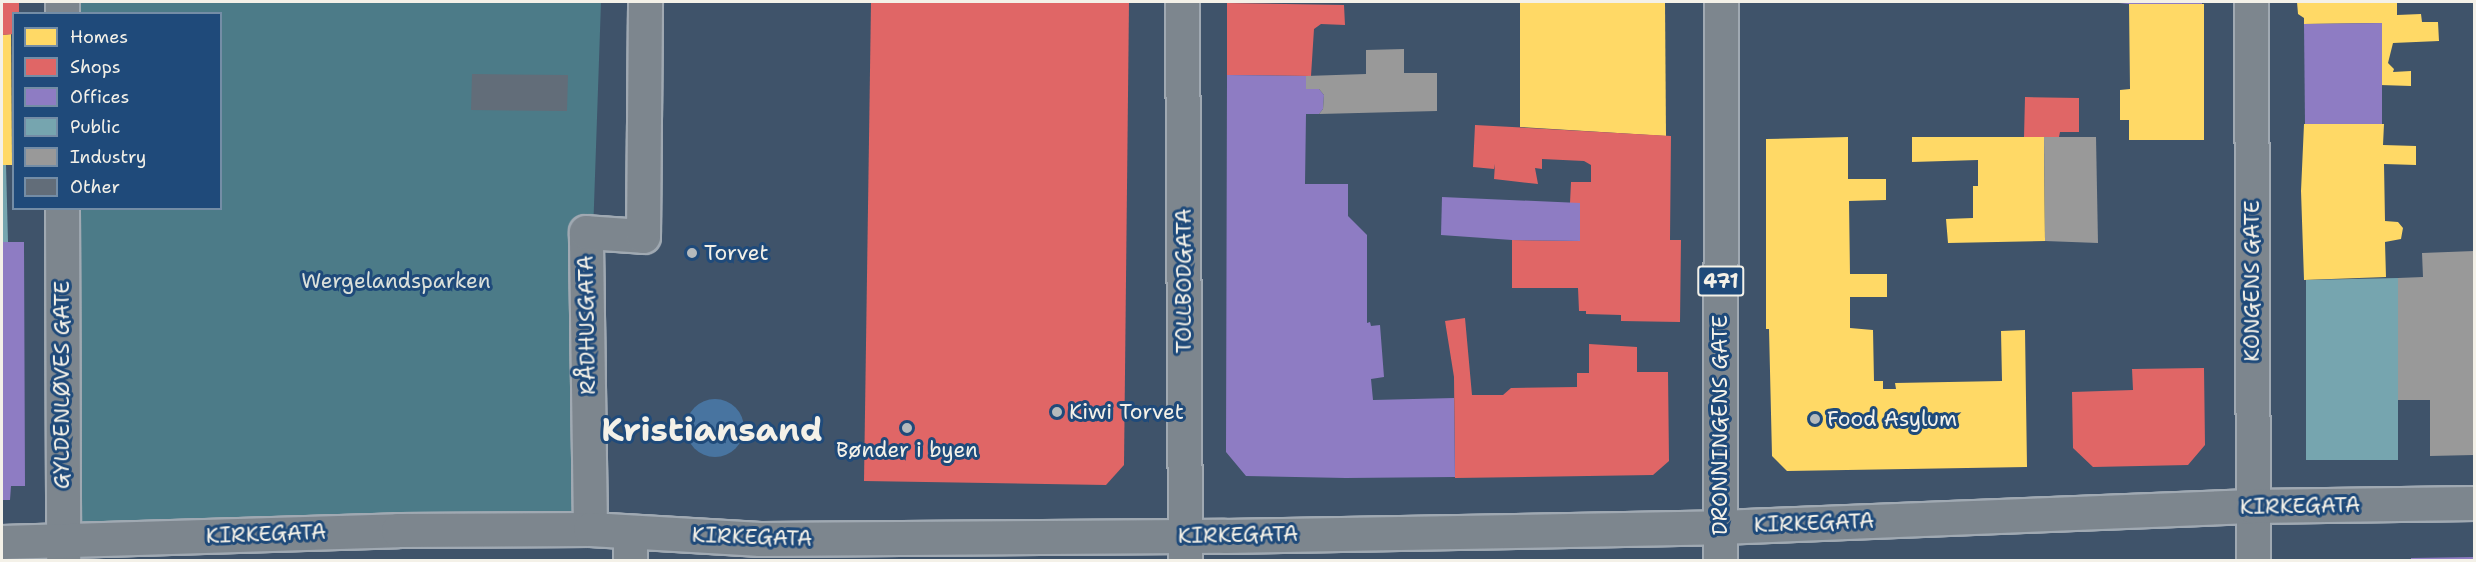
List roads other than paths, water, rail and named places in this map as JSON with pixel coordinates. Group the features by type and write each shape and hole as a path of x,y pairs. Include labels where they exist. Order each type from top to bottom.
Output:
{"street":[{"name":"RÅDHUSGATA","path":"590,529 586,232 643,236 645,2"},
{"name":"TOLLBODGATA","path":"1182,2 1185,548"},
{"name":"DRONNINGENS GATE","path":"1720,561 1721,2"},
{"name":"KONGENS GATE","path":"2251,2 2253,561"},
{"name":"GYLDENLØVES GATE","path":"62,210 63,551"},
{"name":"KIRKEGATA","path":"2,542 63,551 195,536 398,530 590,529 630,546 760,539 833,539 1185,548 2252,506 2475,503"}],"water":[{"path":"709,399 721,399 736,407 744,422 744,434 736,449 721,457 709,457 694,449 686,434 686,422 694,407"}],"place":[{"name":"Torvet","path":"692,253"},
{"name":"Kiwi Torvet","path":"1057,412"},
{"name":"Food Asylum","path":"1815,419"},
{"name":"Bønder i byen","path":"907,428"}],"district":[{"name":"Kristiansand","path":"712,430"}],"park label":[{"name":"Wergelandsparken","path":"396,281"}]}
